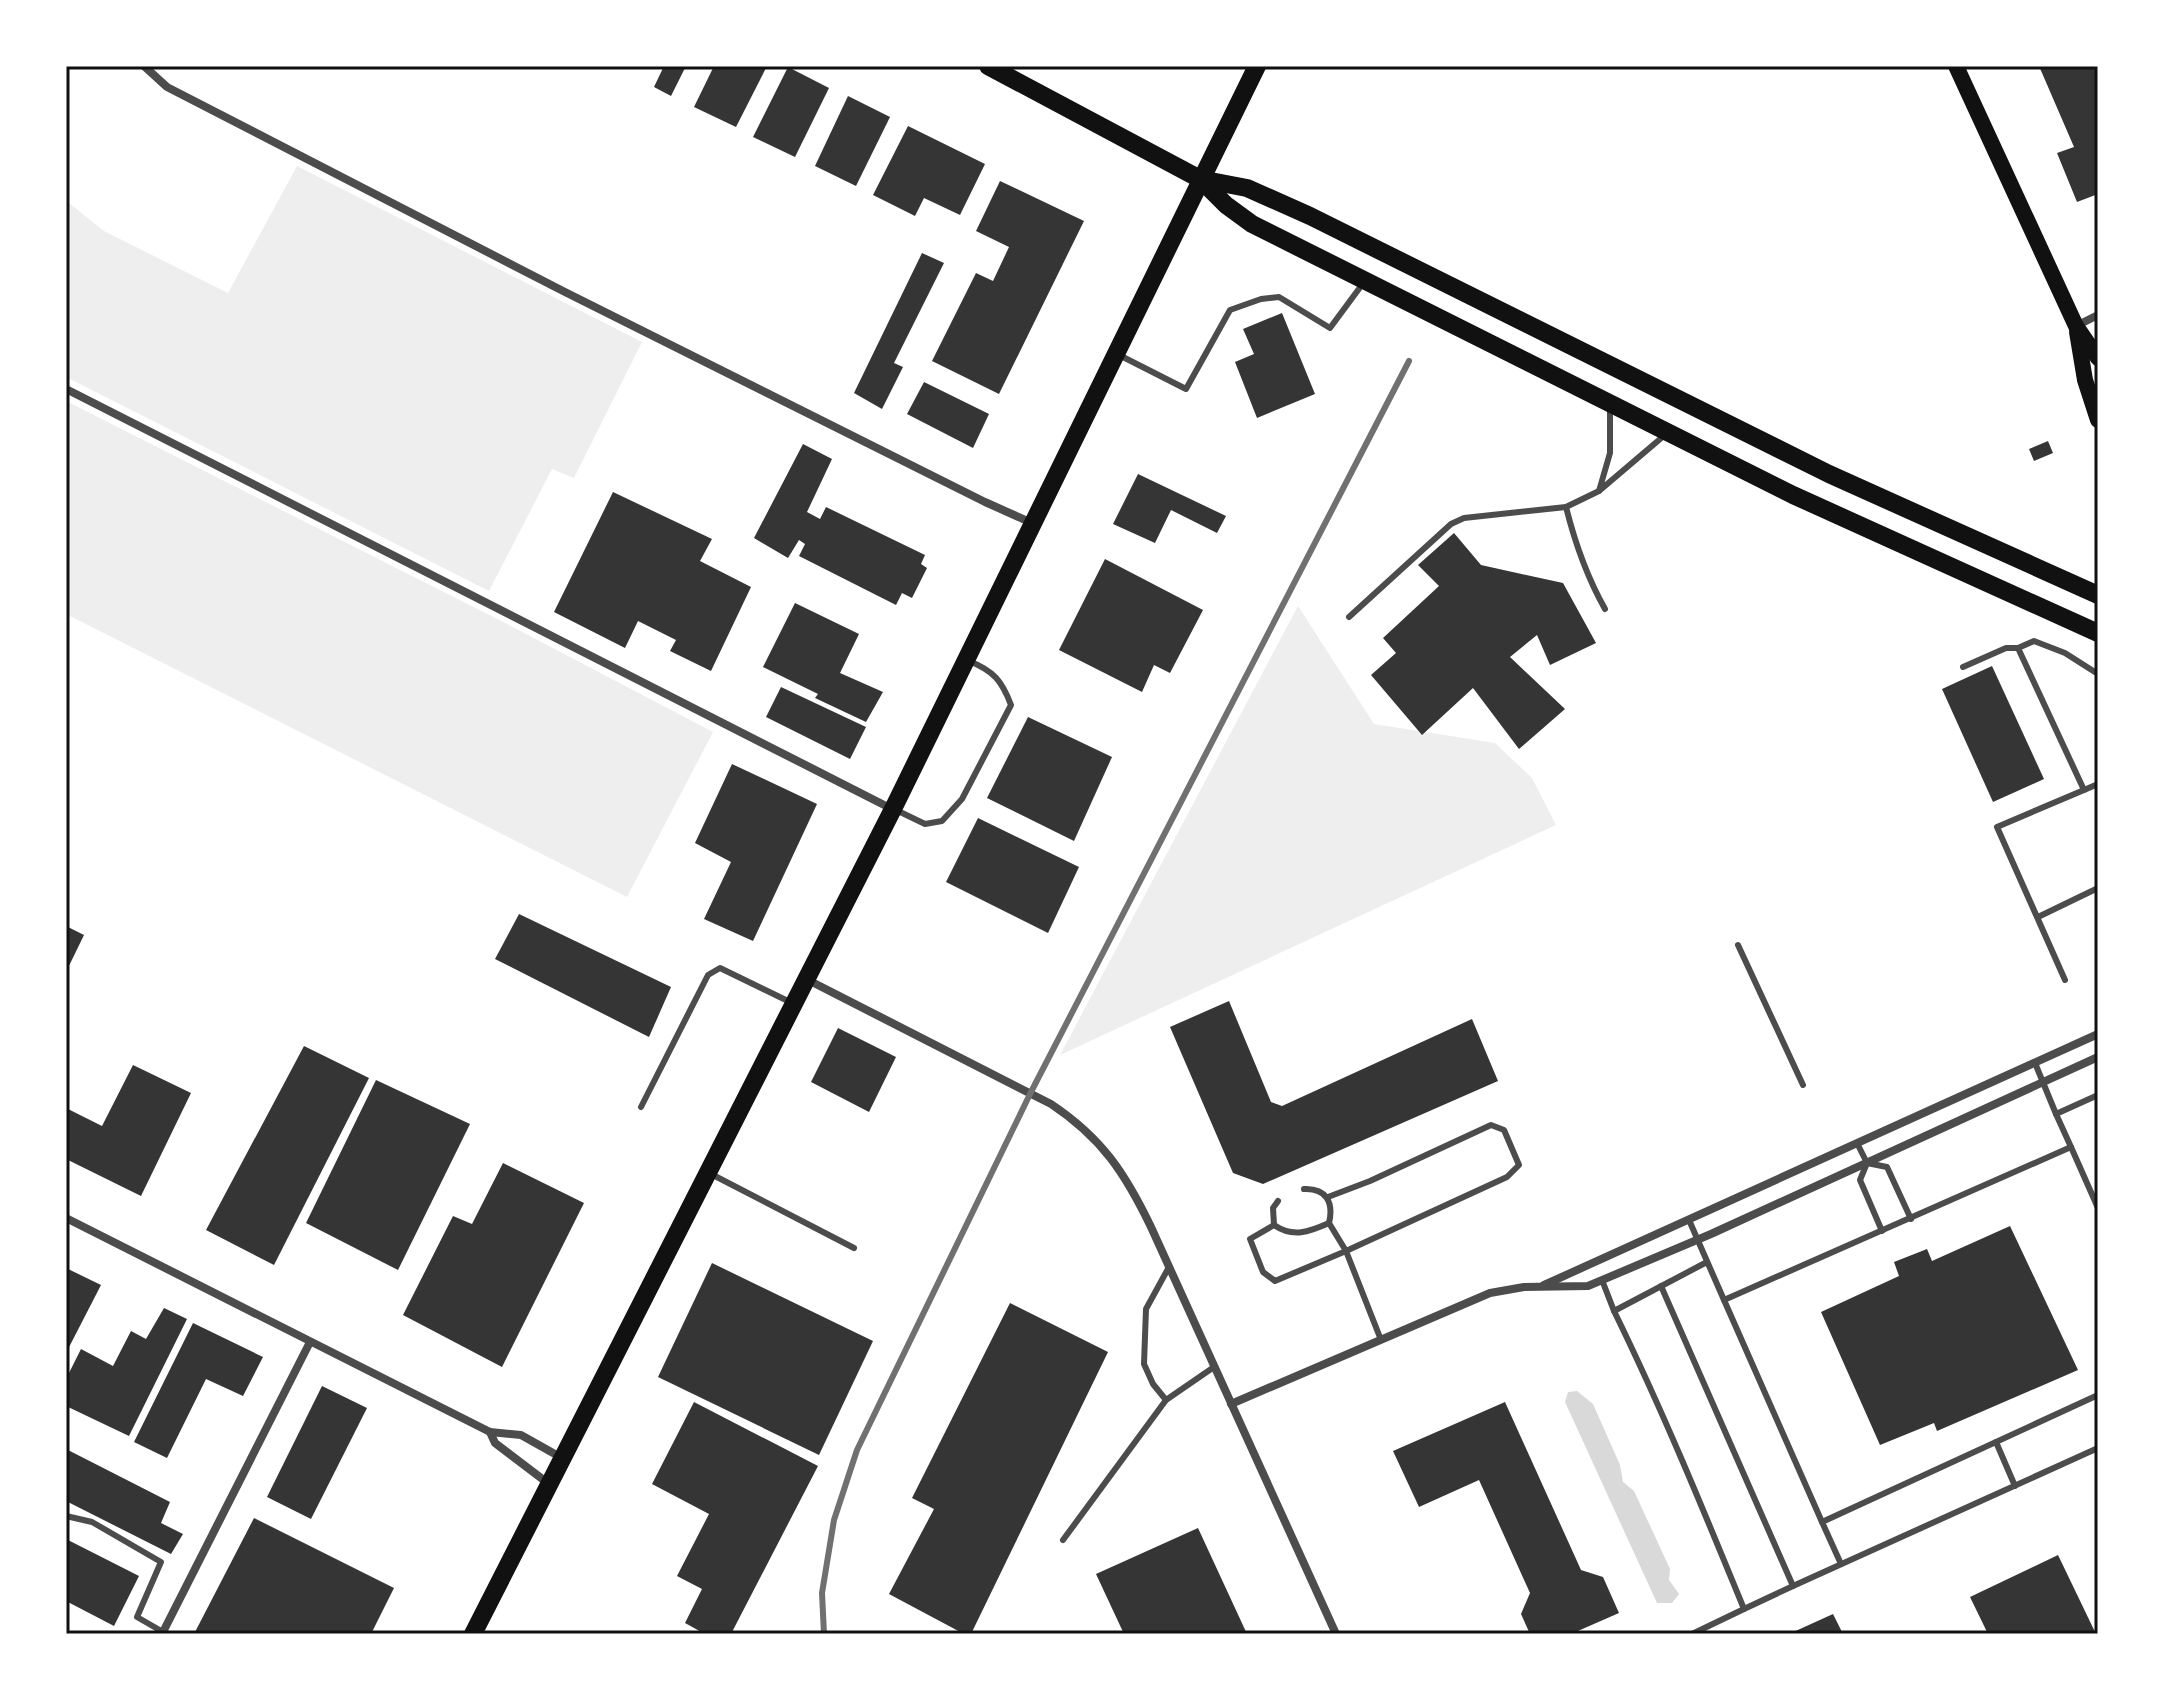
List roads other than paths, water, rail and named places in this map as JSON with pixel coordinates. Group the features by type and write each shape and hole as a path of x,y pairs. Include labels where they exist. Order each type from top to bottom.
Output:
{"main road":[{"path":"988,66 1013,72 1200,179 1226,205 1252,224 1819,508 2098,633"},
{"path":"473,1634 893,809 1257,66"},
{"path":"1956,66 2076,326 2098,358"},
{"path":"1200,179 1247,188 1310,216 1829,474 2098,595"},
{"path":"2076,326 2085,380 2098,420"}],"street":[{"path":"144,66 167,87 337,175 985,502 1033,523"},
{"path":"2076,326 2098,315"},
{"path":"66,389 893,809"},
{"path":"807,979 1010,1081 1073,1118 1104,1148 1119,1167 1169,1267 1336,1634"},
{"path":"1539,1287 2098,1034"},
{"path":"1231,1404 1490,1293 1539,1287 1588,1286 1698,1240 2098,1057"},
{"path":"66,1218 490,1432 521,1435 563,1458"},
{"path":"162,1633 310,1342"},
{"path":"490,1432 495,1443 550,1485"}],"lane":[{"path":"1116,353 1186,389 1230,310 1261,299 1279,297 1330,328 1365,280"},
{"path":"1599,491 1610,453 1610,403"},
{"path":"1349,617 1451,524 1464,518 1566,507 1599,491 1668,432"},
{"path":"1566,507 1588,575 1605,609"},
{"path":"1963,667 2006,648 2018,648 2034,641 2065,653 2098,674"},
{"path":"2018,648 2084,790"},
{"path":"893,809 925,824 942,821 962,799 1011,705 1003,682 981,666 966,660"},
{"path":"2065,980 1997,827 2098,784"},
{"path":"2038,917 2098,888"},
{"path":"1738,945 1803,1085"},
{"path":"641,1107 708,975 720,968 794,1004"},
{"path":"2035,1063 2098,1208"},
{"path":"2056,1114 2098,1095"},
{"path":"1274,1225 1250,1239 1263,1272 1275,1281 1507,1177 1519,1165 1504,1130 1491,1125 1328,1197"},
{"path":"1857,1143 1867,1163 1860,1180 1882,1231"},
{"path":"1724,1300 2071,1147"},
{"path":"1867,1163 1887,1167 1911,1219"},
{"path":"708,1172 854,1248"},
{"path":"1304,1189 1316,1188 1328,1197 1332,1209 1329,1223 1346,1251 1381,1340"},
{"path":"1274,1225 1273,1208 1278,1201"},
{"path":"1689,1220 1841,1564"},
{"path":"1274,1225 1285,1233 1299,1234 1329,1223"},
{"path":"1614,1311 1707,1262"},
{"path":"1166,1400 1153,1384 1144,1364 1146,1309 1169,1267"},
{"path":"1602,1280 1744,1609"},
{"path":"1661,1286 1793,1586"},
{"path":"1063,1540 1166,1400 1214,1367"},
{"path":"1822,1522 2098,1395"},
{"path":"1996,1442 2015,1486"},
{"path":"1692,1634 2098,1448"},
{"path":"66,1516 92,1522 161,1562 137,1617 162,1633"}],"railway":[{"path":"824,1634 822,1593 834,1520 857,1450 1031,1092 1409,361"}]}
